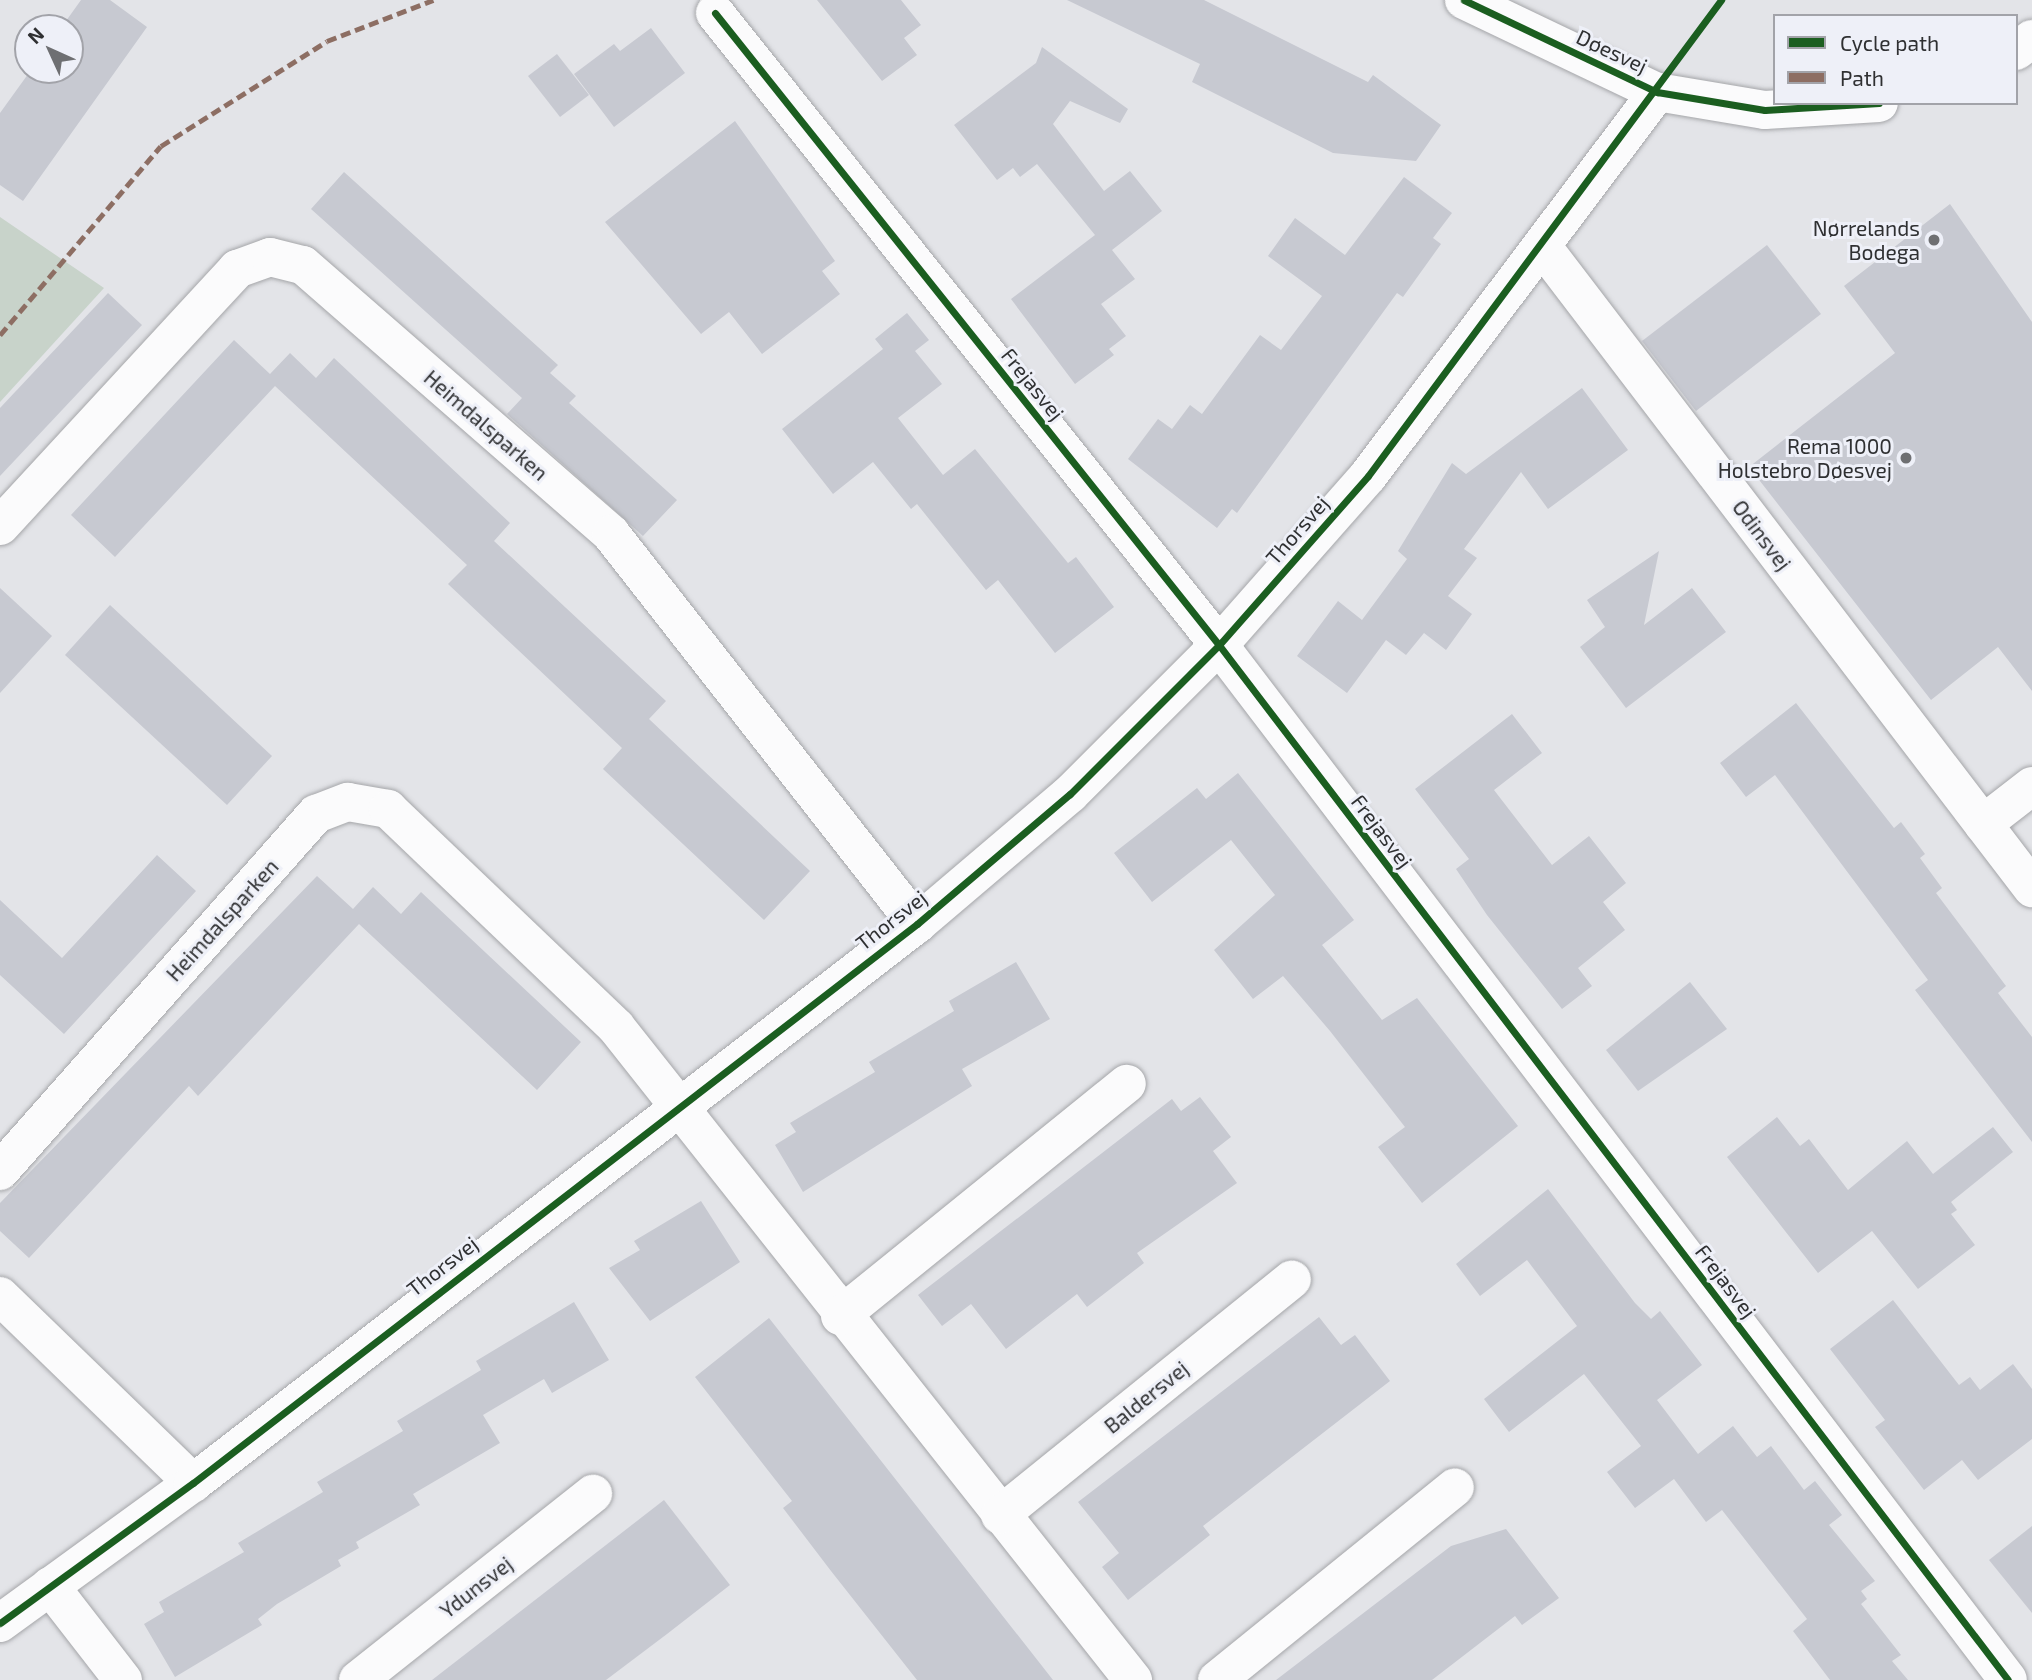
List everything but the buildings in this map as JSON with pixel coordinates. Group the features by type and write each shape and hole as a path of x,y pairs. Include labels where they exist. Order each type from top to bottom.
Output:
{"street":[{"name":"Døesvej","path":"1464,0 1657,92 1765,110 1846,105"},
{"name":"Frejasvej","path":"715,13 1219,645 2008,1680"},
{"name":"Thorsvej","path":"0,1623 193,1483 676,1105 917,924 1070,794 1219,645 1368,476 1657,92"},
{"name":"Odinsvej","path":"1542,246 2032,888"},
{"name":"Heimdalsparken","path":"0,526 237,269 270,257 303,265 611,534 917,924"},
{"path":"1983,824 2032,786"},
{"name":"Heimdalsparken","path":"0,1171 316,814 348,802 388,809 616,1027 676,1105"},
{"path":"840,1316 1127,1084"},
{"path":"676,1105 840,1316 1133,1680"},
{"name":"Baldersvej","path":"1000,1515 1292,1279"},
{"path":"0,1296 193,1483"},
{"path":"1217,1680 1455,1488"},
{"name":"Ydunsvej","path":"358,1680 593,1494"},
{"path":"50,1586 123,1680"}],"shaded area":[{"path":"0,217 104,288 0,402"}],"marked path":[{"path":"0,335 161,146 327,41 433,0"}],"cycle path":[{"path":"1464,0 1657,92 1765,110 1846,105"},
{"path":"0,1623 193,1483 917,924 1070,794 1219,645 1368,476 1721,0"},
{"path":"715,13 1219,645 2008,1680"}],"place":[{"name":"Nørrelands Bodega","path":"1934,240"},
{"name":"Rema 1000 Holstebro Døesvej","path":"1906,458"}]}
